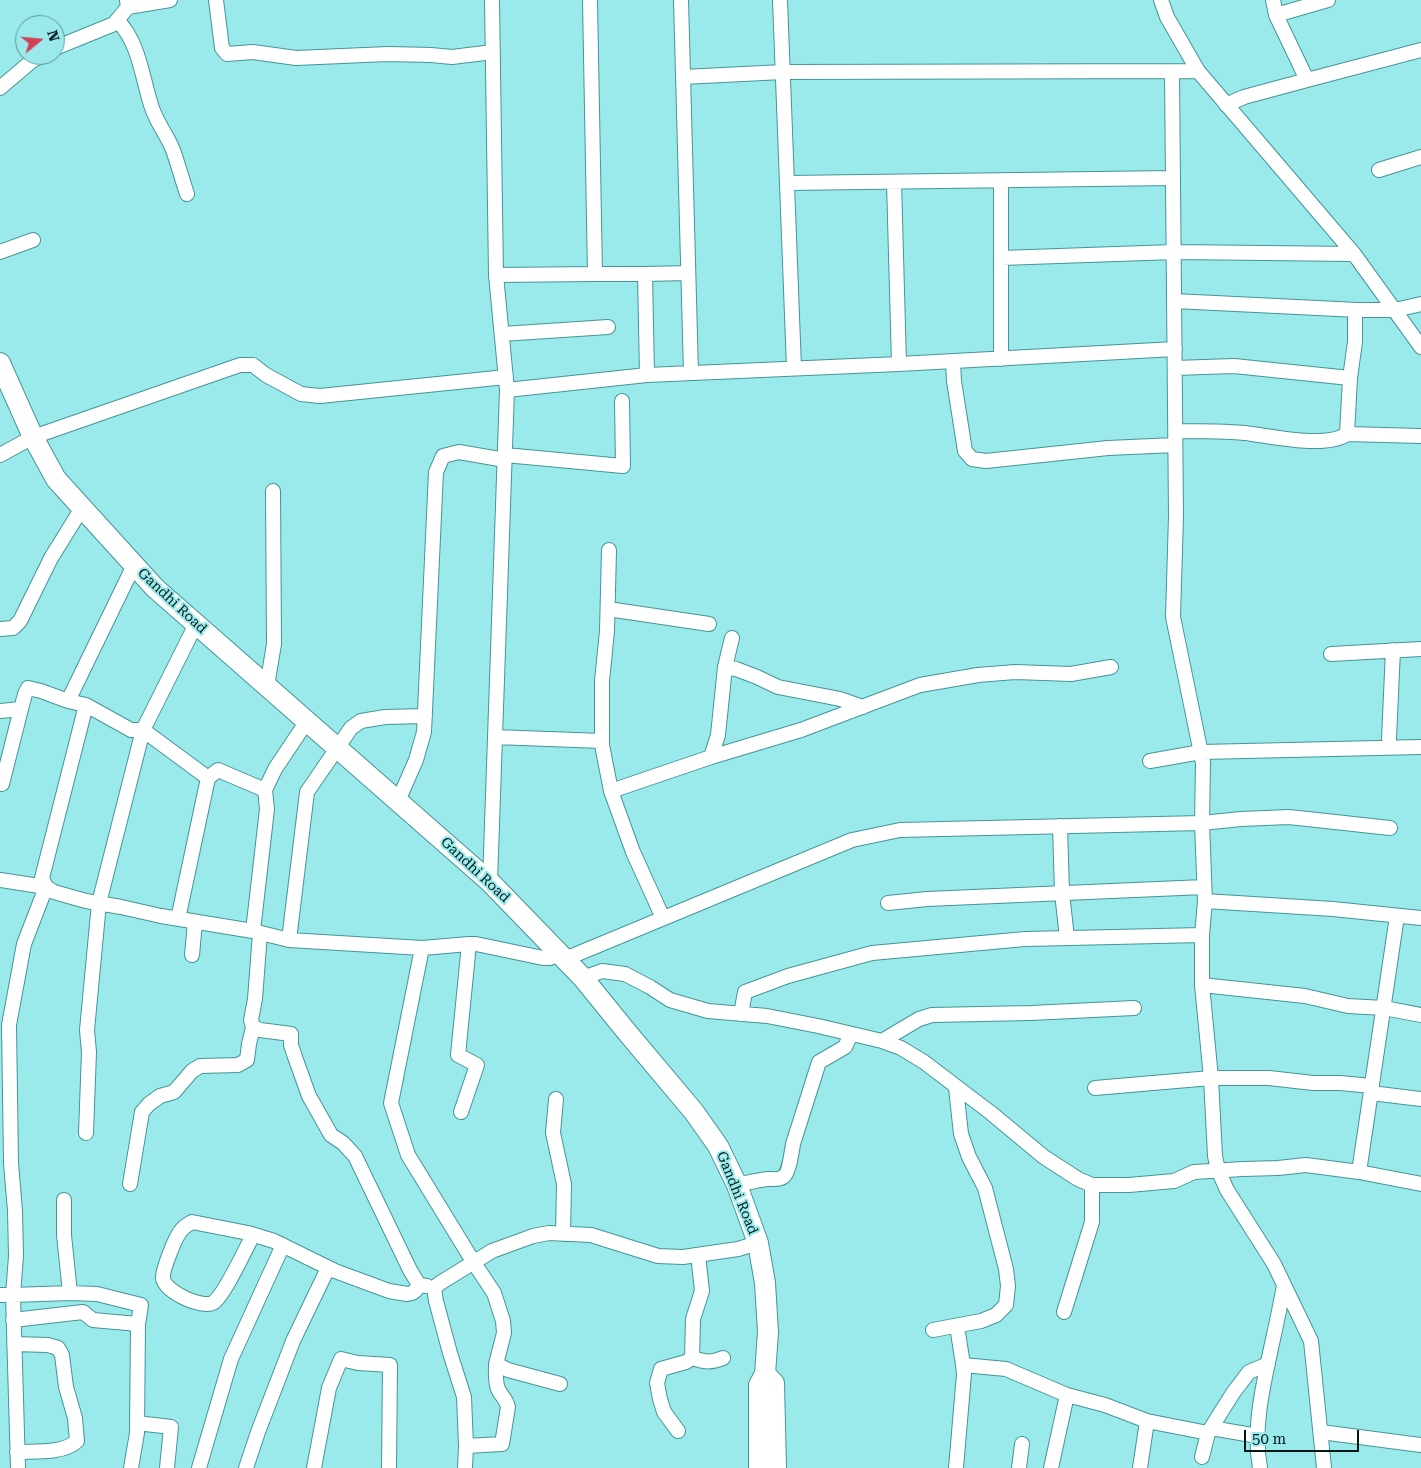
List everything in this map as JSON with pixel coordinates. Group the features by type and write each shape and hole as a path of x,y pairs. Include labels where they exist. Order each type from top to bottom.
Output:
{"main road":[{"name":"Gandhi Road","path":"0,363 33,437 56,479 155,588 490,882 583,978 694,1112 718,1146 737,1185 758,1243 766,1284 768,1332 765,1374 774,1383 776,1468"},
{"path":"759,1468 760,1384 765,1374"}],"street":[{"path":"65,44 114,24 127,4 170,0"},
{"path":"216,0 222,48 227,54 252,52 296,58 388,54 452,57 493,52"},
{"path":"490,882 507,384 496,275 492,0"},
{"path":"590,0 595,274"},
{"path":"681,0 691,373"},
{"path":"780,0 794,368"},
{"path":"1161,0 1167,17 1198,71 1354,254 1421,347"},
{"path":"1273,0 1276,14 1307,80"},
{"path":"1276,14 1328,0"},
{"path":"117,20 125,27 133,42 152,108 172,148 187,194"},
{"path":"1226,105 1244,97 1421,50"},
{"path":"0,88 27,65"},
{"path":"683,78 783,72 1198,71"},
{"path":"1172,72 1176,431 1173,617 1203,763 1202,823 1205,894 1202,935 1202,985 1215,1156 1218,1170 1227,1190 1274,1264 1311,1341 1324,1468"},
{"path":"1379,170 1421,156"},
{"path":"787,183 1173,178"},
{"path":"1000,359 1001,180"},
{"path":"894,182 899,364"},
{"path":"0,252 33,240"},
{"path":"1000,258 1174,252 1354,254"},
{"path":"496,275 688,273"},
{"path":"645,274 647,374"},
{"path":"1174,301 1355,310 1395,310 1421,304"},
{"path":"1348,434 1350,378 1355,342 1355,310"},
{"path":"502,334 608,327"},
{"path":"0,455 33,437 240,365 253,365 266,375 301,394 320,396 647,374 899,364 1175,349"},
{"path":"952,361 965,451 972,459 986,461 1108,448 1176,445"},
{"path":"1175,368 1234,366 1350,378"},
{"path":"398,801 416,760 424,732 436,472 443,456 459,452 623,466 622,401"},
{"path":"1176,431 1244,433 1305,441 1332,440 1342,438 1348,434 1421,436"},
{"path":"267,686 274,644 273,491"},
{"path":"0,629 13,628 20,621 51,558 82,508"},
{"path":"609,550 608,609 602,680 602,741 611,791 633,852 663,918"},
{"path":"68,701 134,565"},
{"path":"608,609 709,624"},
{"path":"86,1133 90,1052 87,1030 99,904 143,730 196,624"},
{"path":"711,757 718,735 726,667 732,638"},
{"path":"1331,654 1421,649"},
{"path":"1388,739 1392,650"},
{"path":"726,667 736,669 778,687 840,699 863,706"},
{"path":"611,791 711,757 801,730 920,685 978,675 1015,672 1071,674 1111,667"},
{"path":"2,784 28,688 41,690 68,701 86,705 131,730 143,730 208,778"},
{"path":"18,1468 14,1320 6,1295 16,1256 9,1025 24,944 46,887 42,878 86,705"},
{"path":"0,711 21,709"},
{"path":"289,940 307,792 351,728 361,721 385,717 425,716"},
{"path":"130,1184 142,1112 149,1104 160,1096 174,1092 192,1071 200,1066 238,1065 247,1060 248,1044 253,1027 251,1020 255,999 256,932 267,809 265,790 275,769 308,721"},
{"path":"495,736 602,741"},
{"path":"1150,761 1201,752 1421,747"},
{"path":"178,919 208,778 218,770 265,790"},
{"path":"0,880 46,887 54,892 99,904 256,932 289,940 422,948 476,944 550,958 562,956 663,918 852,840 900,830 1202,823 1289,817 1390,828"},
{"path":"1060,826 1062,893 1067,938"},
{"path":"888,903 927,899 1062,893 1205,894 1421,918"},
{"path":"1359,1172 1397,916"},
{"path":"192,955 195,922"},
{"path":"741,1014 745,992 788,976 872,953 1025,938 1202,935"},
{"path":"461,1112 477,1065 458,1055 469,944"},
{"path":"422,948 391,1103 408,1155 494,1293 503,1320 504,1333 496,1364 496,1386 508,1407 502,1444 466,1446"},
{"path":"583,978 602,971 625,974 670,1000 708,1011 776,1018 818,1026 882,1041 901,1048 924,1062 991,1113 1044,1157 1078,1179 1092,1185 1129,1185 1174,1181 1194,1172 1306,1165 1359,1172 1421,1184"},
{"path":"1202,985 1305,996 1348,1006 1384,1008 1421,1015"},
{"path":"882,1041 919,1019 932,1015 1030,1014 1134,1008"},
{"path":"253,1027 260,1030 290,1034 295,1057 310,1096 332,1135 343,1143 355,1156 419,1285 434,1288"},
{"path":"737,1185 777,1179 786,1174 792,1155 793,1144 819,1062 845,1047 851,1034"},
{"path":"1095,1088 1210,1078 1269,1078 1340,1083 1421,1099"},
{"path":"933,1330 981,1321 996,1315 1006,1305 1008,1286 1006,1269 985,1188 969,1157 961,1134 956,1088"},
{"path":"556,1099 553,1133 564,1184 563,1234"},
{"path":"1064,1312 1092,1222 1092,1185"},
{"path":"64,1200 64,1235 70,1293"},
{"path":"253,1235 225,1287 214,1302 207,1304 196,1302 174,1292 166,1285 162,1278 170,1251 179,1232 192,1222 253,1235 274,1241 328,1268 389,1291 408,1294 415,1291 419,1285"},
{"path":"434,1288 492,1251 533,1236 549,1234 591,1235 658,1256 683,1258 738,1249 758,1243"},
{"path":"199,1468 230,1360 283,1245"},
{"path":"692,1358 693,1319 702,1291 698,1255"},
{"path":"246,1468 286,1358 328,1268"},
{"path":"1260,1468 1258,1436 1260,1410 1284,1285"},
{"path":"434,1288 450,1352 464,1396 466,1446 464,1468"},
{"path":"6,1295 97,1294 141,1305 138,1324 138,1433 131,1468"},
{"path":"14,1320 83,1312 94,1320 138,1324"},
{"path":"956,1468 964,1374 957,1326"},
{"path":"14,1344 48,1345 58,1348 62,1355 66,1387 75,1418 77,1441 72,1446 61,1450 17,1452"},
{"path":"692,1358 705,1362 712,1362 723,1358"},
{"path":"678,1431 664,1412 657,1383 661,1369 686,1362 692,1358"},
{"path":"314,1468 329,1388 341,1360 390,1365 389,1468"},
{"path":"496,1364 508,1370 560,1384"},
{"path":"1202,1457 1209,1430 1249,1372 1268,1364"},
{"path":"963,1365 1006,1369 1067,1395 1105,1405 1147,1422 1258,1436"},
{"path":"1051,1468 1067,1395"},
{"path":"1140,1468 1147,1422"},
{"path":"137,1423 171,1426 167,1468"},
{"path":"1321,1432 1421,1445"},
{"path":"1018,1468 1022,1444"}]}
